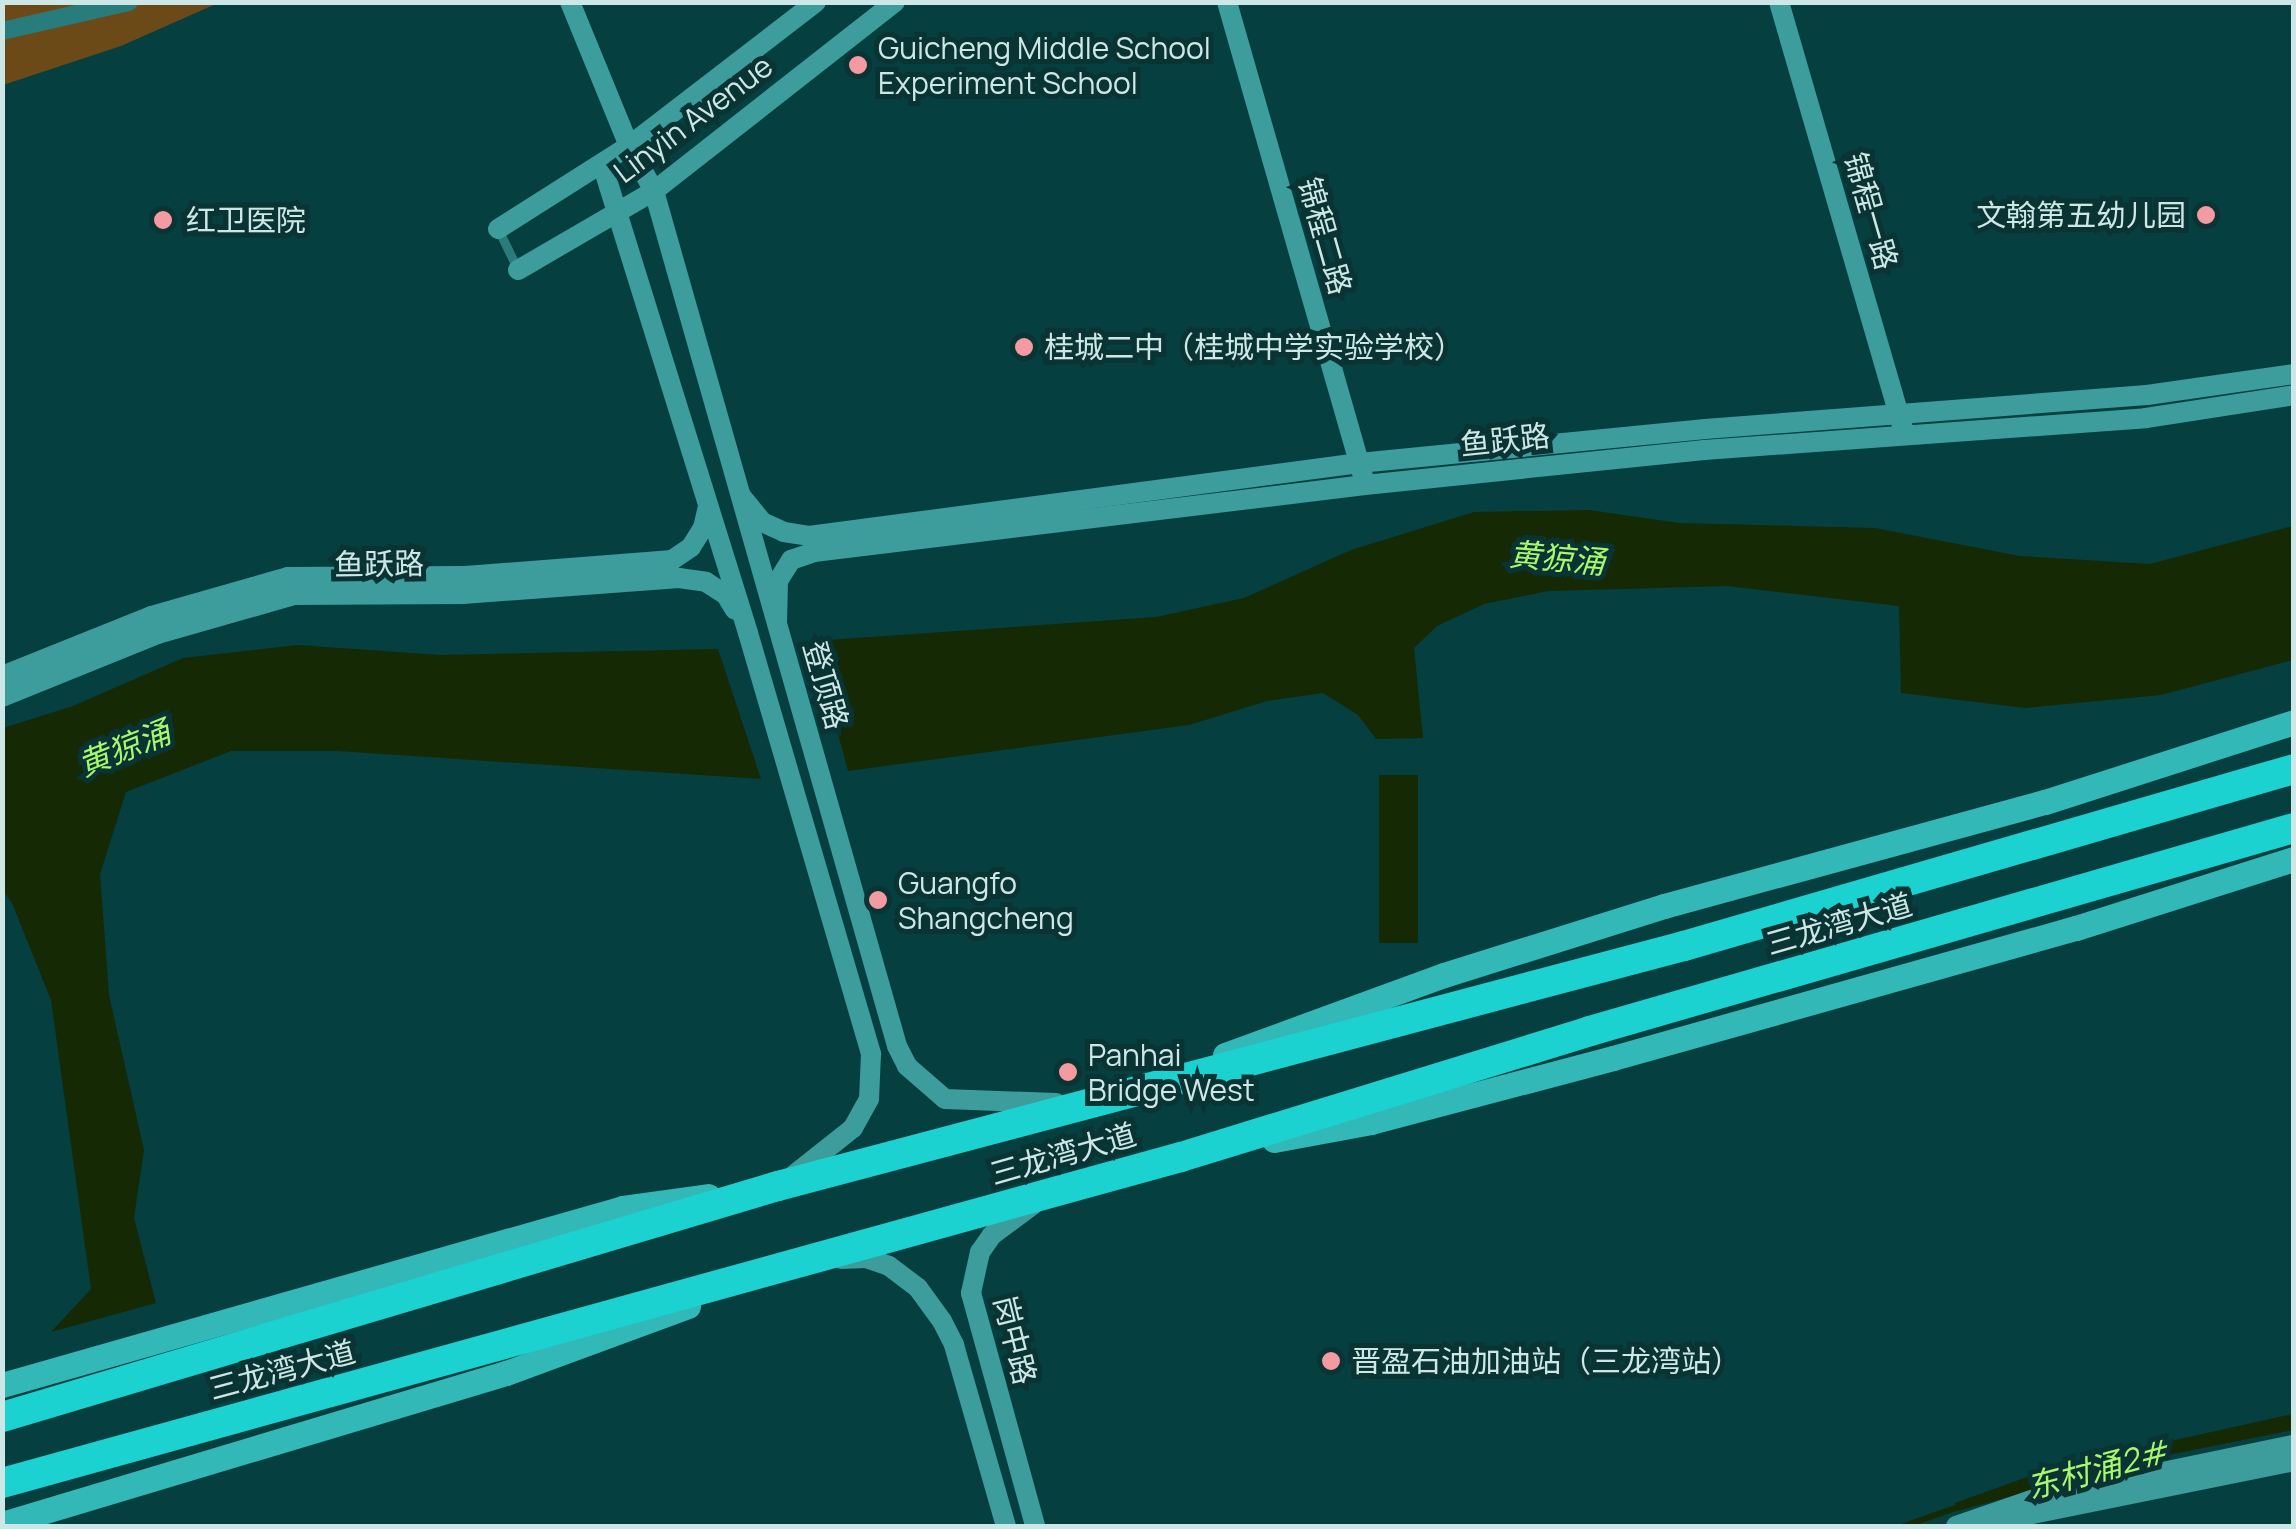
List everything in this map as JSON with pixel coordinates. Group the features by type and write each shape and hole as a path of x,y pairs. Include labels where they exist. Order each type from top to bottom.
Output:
{"highway":[{"name":"三龙湾大道","path":"2,1417 778,1186 1078,1103 1684,946 2294,769"},
{"name":"三龙湾大道","path":"2,1483 1045,1196 1590,1031 2294,828"}],"main road":[{"path":"1131,1090 1444,975 1664,906 2045,802 2294,722"},
{"path":"1181,1157 1371,1122 1576,1068 2076,928 2294,858"},
{"path":"2,1385 624,1208 778,1186"},
{"path":"2,1524 506,1373 814,1260"}],"street":[{"path":"2,31 128,2"},
{"name":"登顶路","path":"570,2 629,146 654,191 898,1046 914,1074 945,1100 1078,1103"},
{"name":"Linyin Avenue","path":"498,229 629,146 816,2"},
{"name":"Linyin Avenue","path":"518,270 654,191 895,2"},
{"name":"锦程二路","path":"1228,2 1365,485"},
{"name":"锦程一路","path":"1779,2 1906,437"},
{"name":"登顶路","path":"602,164 748,633 871,1054 869,1099 853,1128 778,1186"},
{"name":"鱼跃路","path":"742,497 762,522 784,532 808,536 1359,463 1705,428 2147,394 2294,374"},
{"name":"鱼跃路","path":"777,622 778,580 791,560 814,552 1365,485 1704,450 2146,418 2294,394"},
{"name":"鱼跃路","path":"2,676 151,616 288,577 465,576 672,560 691,547 703,528 708,505"},
{"name":"鱼跃路","path":"2,697 158,634 294,595 464,594 680,578 706,582 726,595 748,633"},
{"path":"871,1054 886,1068 896,1058 898,1046"},
{"name":"岗中路","path":"1035,1526 972,1309 974,1269 980,1252 992,1236 1045,1196"},
{"name":"岗中路","path":"814,1260 866,1258 889,1266 918,1288 954,1346 1006,1526"},
{"path":"942,1322 948,1309 959,1304 972,1309"},
{"path":"1956,1526 2037,1498 2294,1445"},
{"path":"1998,1526 2022,1516 2294,1461"}],"lane":[{"path":"498,229 518,270"}],"shaded area":[{"path":"2,3 218,3 121,46 3,85"}],"water":[{"name":"黄猄涌","path":"1589,510 1679,523 1875,528 2020,556 2150,564 2293,526 2293,660 2161,695 2025,708 1901,693 1899,606 1727,586 1548,591 1484,604 1437,626 1414,648 1423,738 1376,739 1358,715 1323,693 1267,701 1189,725 848,771 813,641 1156,617 1244,598 1351,550 1474,512"},
{"name":"黄猄涌","path":"297,645 440,655 718,649 761,779 338,751 231,751 126,792 100,874 109,995 144,1150 134,1218 156,1303 51,1332 91,1289 51,1000 12,903 3,891 3,728 73,706 183,658"},
{"path":"1379,775 1418,775 1418,943 1379,943"},
{"path":"2293,1414 2293,1430 2133,1462 1958,1511 1955,1503 2058,1466"}],"waterway":[{"name":"东村涌2#","path":"1904,1526 1964,1505"}],"place":[{"name":"Guicheng Middle School Experiment School","path":"858,65"},
{"name":"文翰第五幼儿园","path":"2206,215"},
{"name":"红卫医院","path":"163,220"},
{"name":"桂城二中（桂城中学实验学校）","path":"1024,347"},
{"name":"Guangfo Shangcheng","path":"878,900"},
{"name":"Panhai Bridge West","path":"1068,1072"},
{"name":"晋盈石油加油站（三龙湾站）","path":"1331,1361"}]}
